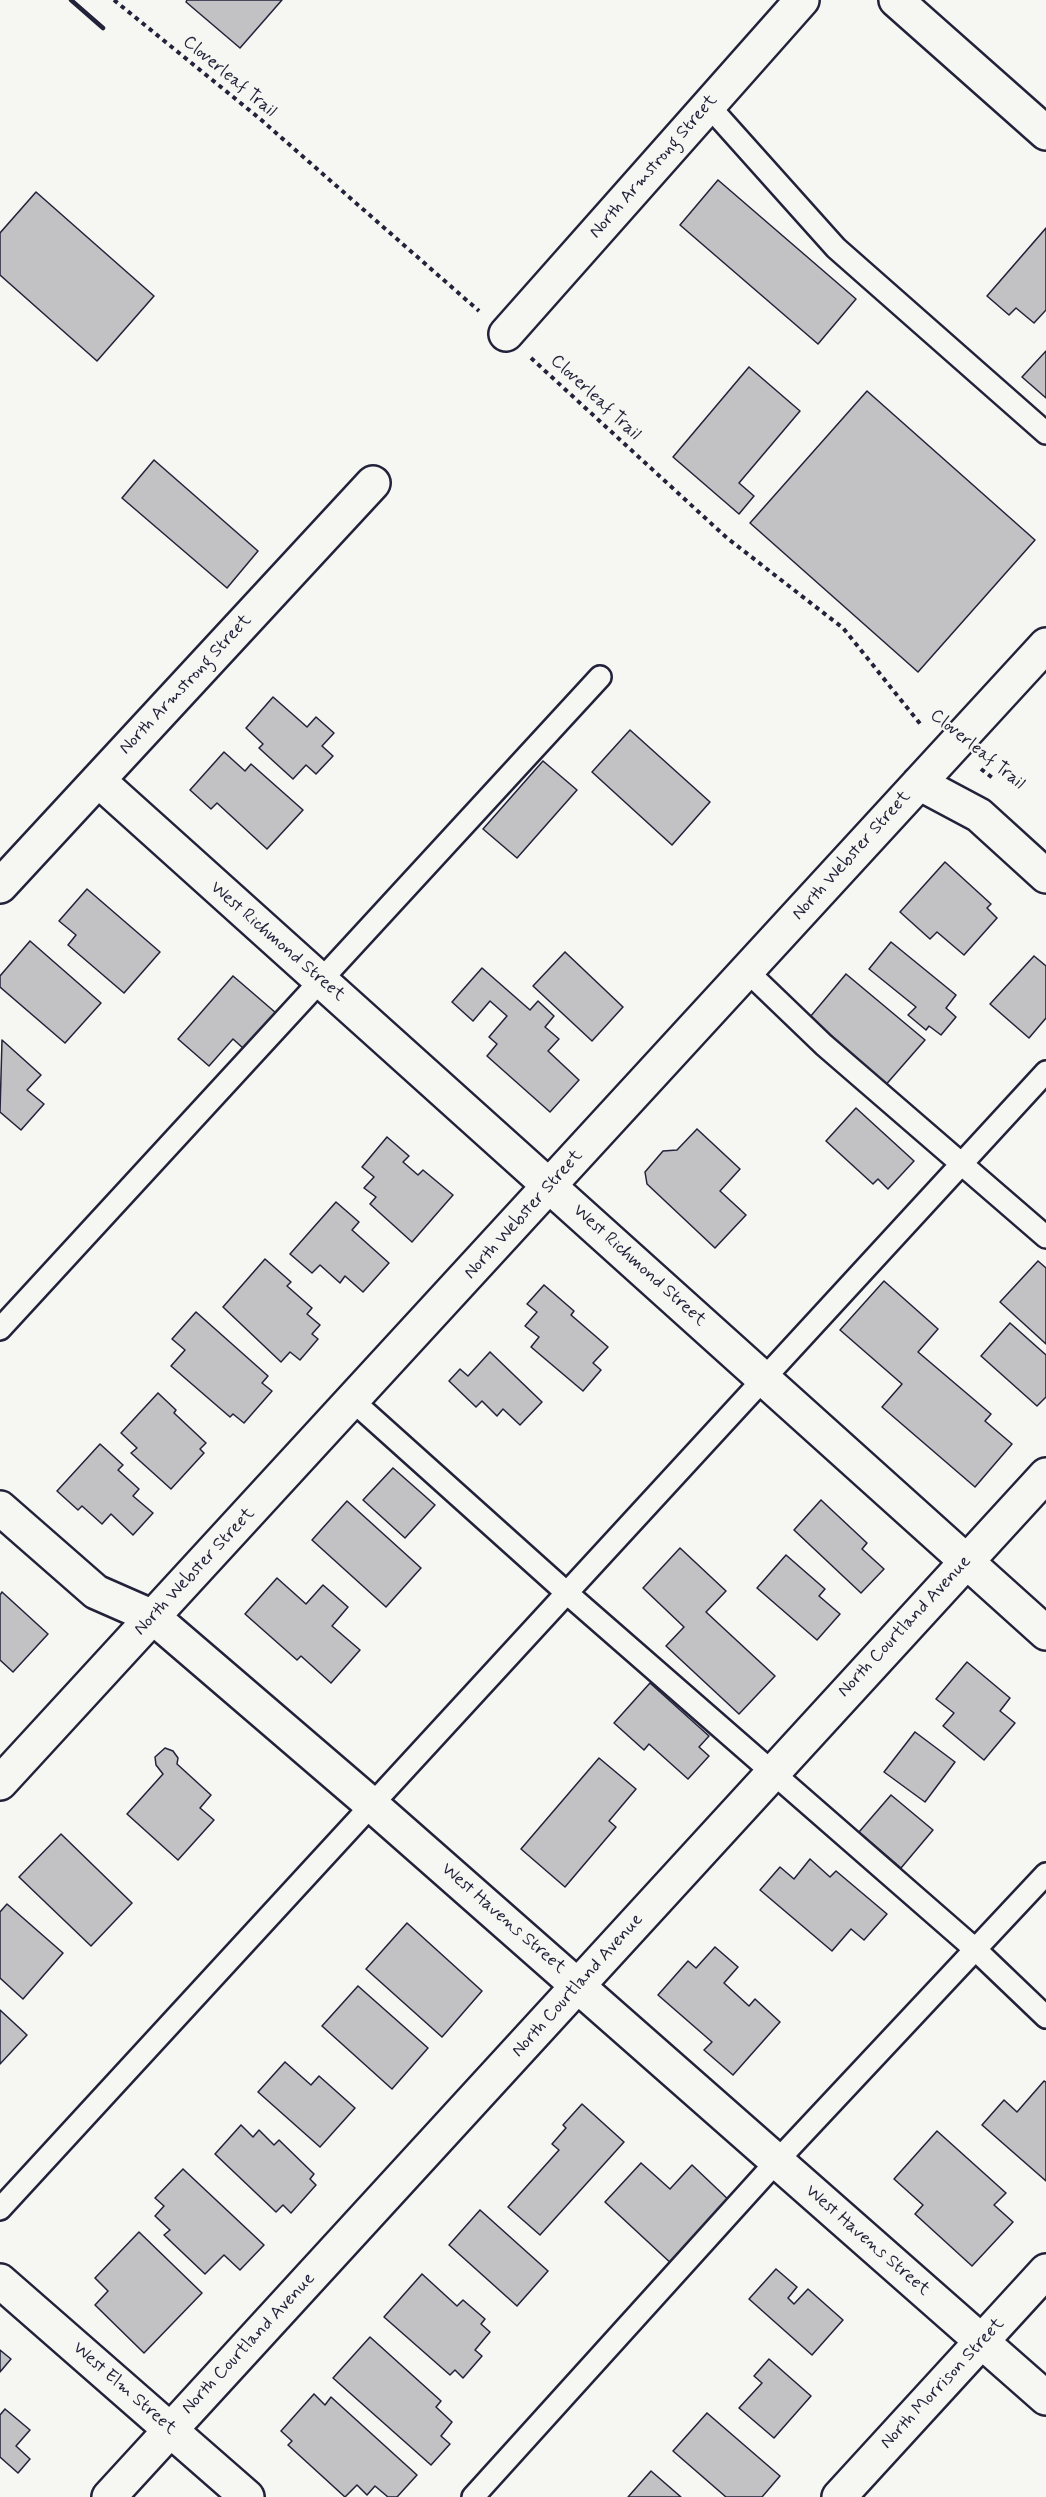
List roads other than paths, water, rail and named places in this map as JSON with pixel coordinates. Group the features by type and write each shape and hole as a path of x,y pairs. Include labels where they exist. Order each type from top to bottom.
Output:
{"street":[{"name":"North Armstrong Street","path":"506,334 802,0"},
{"path":"896,0 1046,133"},
{"name":"North Armstrong Street","path":"0,886 373,483"},
{"name":"North Webster Street","path":"0,1783 1046,645"},
{"name":"West Richmond Street","path":"98,780 765,1379 965,1563 1046,1633"},
{"path":"919,783 979,815 1046,876"},
{"name":"North Courtland Avenue","path":"109,2497 579,1986 772,1771 1046,1475"},
{"name":"West Havens Street","path":"0,1508 96,1592 153,1617 372,1804 1046,2398"},
{"name":"North Morrison Street","path":"839,2497 1046,2271"},
{"name":"West Elm Street","path":"0,2282 247,2497"}],"lane":[{"path":"708,105 836,248 1046,433"},
{"path":"0,1329 600,677"},
{"path":"747,971 824,1045 1046,1237"},
{"path":"0,2209 1046,1072"},
{"path":"353,1401 568,1594 976,1950 1046,2017"},
{"path":"473,2497 777,2161 1046,1874"}],"railway":[{"path":"71,0 103,28"}]}
